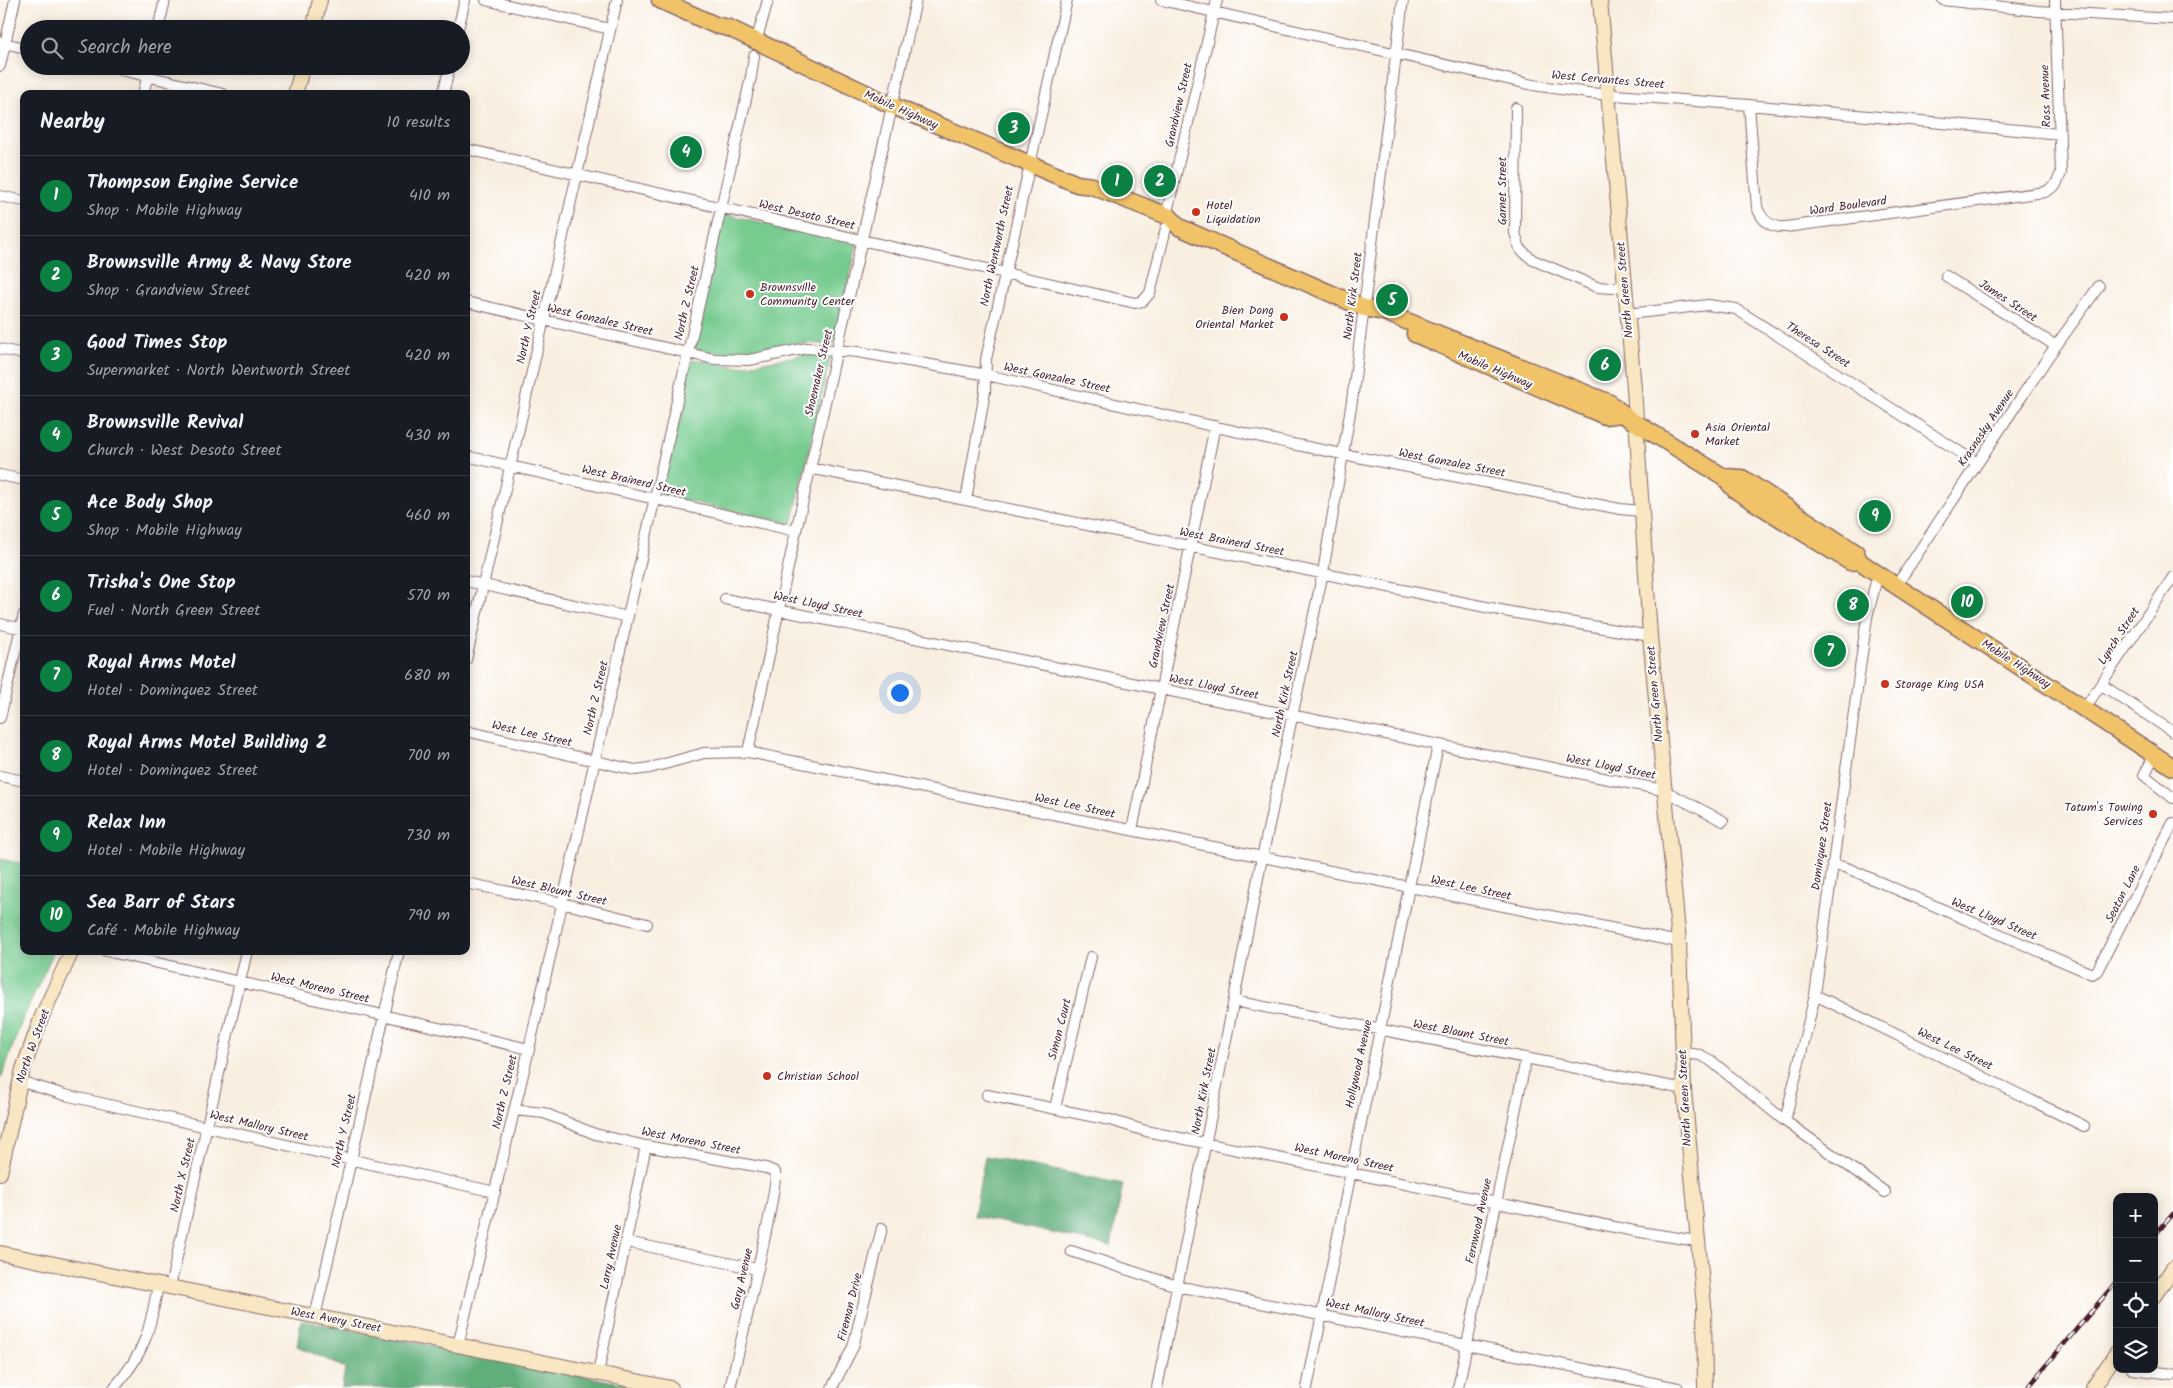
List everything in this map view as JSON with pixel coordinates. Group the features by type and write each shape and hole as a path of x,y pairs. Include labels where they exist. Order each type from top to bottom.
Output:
{"main road":[{"name":"Mobile Highway","path":"660,0 715,25 729,28"},
{"name":"Mobile Highway","path":"685,0 720,17 729,28 755,49 1077,184 1089,194 1170,224 1369,310 1382,319 1461,356 1605,416 1621,414 1724,477 1735,490 1850,562 1859,561 2173,767"}],"street":[{"path":"0,66 3,42 15,0"},
{"path":"160,20 165,0"},
{"path":"315,20 320,0"},
{"path":"460,20 465,0"},
{"path":"486,0 610,29"},
{"name":"North Y Street","path":"470,643 617,0"},
{"name":"North Z Street","path":"458,1345 529,1049 751,77 755,49 768,0"},
{"name":"Shoemaker Street","path":"748,752 778,610 916,0"},
{"name":"North Wentworth Street","path":"966,500 987,376 986,359 1028,164 1067,0"},
{"name":"West Cervantes Street","path":"1161,0 1525,84 1608,94 2060,134"},
{"name":"Grandview Street","path":"1143,301 1150,293 1170,224 1217,0"},
{"name":"North Kirk Street","path":"1157,1388 1262,858 1324,572 1369,310 1403,0"},
{"name":"North Green Street","path":"1600,0 1628,314 1650,636 1663,790 1679,942 1684,1089 1704,1306 1705,1388"},
{"path":"1943,0 2055,13 2173,19"},
{"name":"Ross Avenue","path":"2052,188 2061,173 2055,0"},
{"path":"3,42 20,47"},
{"path":"144,90 148,75"},
{"path":"162,75 210,90"},
{"path":"297,90 301,75"},
{"path":"444,90 448,75"},
{"name":"Ward Boulevard","path":"1749,105 1757,207 1763,219 1773,226 1786,227 2035,193 2052,188"},
{"name":"Garnet Street","path":"1516,108 1515,234 1520,249 1533,260 1597,287 1612,288 1624,285"},
{"name":"West Desoto Street","path":"470,150 1135,303 1143,301"},
{"path":"0,196 20,200"},
{"name":"James Street","path":"1946,276 2056,346"},
{"name":"Krasnosky Avenue","path":"1896,586 2056,346 2099,286"},
{"name":"West Gonzalez Street","path":"470,303 714,359 737,361 807,348 858,352 987,376 1344,454 1620,510 1641,511"},
{"name":"Theresa Street","path":"1628,314 1708,304 1736,309 1977,463"},
{"path":"0,349 20,353"},
{"name":"Grandview Street","path":"1132,830 1191,547 1214,426"},
{"name":"West Brainerd Street","path":"470,457 796,531"},
{"name":"West Brainerd Street","path":"810,468 1191,547 1324,572 1510,612 1650,636"},
{"path":"0,474 20,479"},
{"name":"Dominquez Street","path":"1786,1120 1815,995 1867,612 1878,574"},
{"name":"Lynch Street","path":"2085,708 2173,577"},
{"path":"470,582 628,617"},
{"name":"West Lloyd Street","path":"725,599 1663,790 1723,821"},
{"path":"0,624 20,629"},
{"path":"0,718 20,637"},
{"path":"2102,685 2173,732"},
{"name":"West Lee Street","path":"470,732 594,762 644,769 704,753 748,752 1679,942"},
{"name":"Hollywood Avenue","path":"1307,1388 1438,745"},
{"path":"2155,754 2144,774 2173,798"},
{"path":"0,776 20,780"},
{"name":"Seaton Lane","path":"2092,974 2097,972 2173,823"},
{"name":"West Lloyd Street","path":"1832,864 1847,868 2092,974"},
{"name":"West Blount Street","path":"470,884 562,903 646,924"},
{"name":"North W Street","path":"0,1173 19,1081 42,1016 70,955"},
{"name":"West Moreno Street","path":"123,955 529,1049"},
{"name":"North X Street","path":"114,1388 129,1371 144,1345 164,1286 208,1126 246,955"},
{"name":"North Y Street","path":"315,1317 398,955"},
{"name":"Simon Court","path":"1055,1108 1091,957"},
{"name":"West Lee Street","path":"1815,995 2084,1126"},
{"name":"West Blount Street","path":"1234,1001 1684,1089"},
{"path":"1683,1053 1700,1055 1710,1060 1786,1120 1885,1192"},
{"name":"Fernwood Avenue","path":"1458,1388 1526,1059"},
{"name":"West Mallory Street","path":"19,1081 65,1094 495,1192"},
{"name":"West Moreno Street","path":"987,1095 1110,1120 1146,1131 1634,1231 1697,1241"},
{"name":"West Moreno Street","path":"514,1110 544,1113 595,1134 646,1146 766,1168 776,1174"},
{"name":"Larry Avenue","path":"598,1373 646,1146"},
{"name":"Gary Avenue","path":"730,1388 776,1174"},
{"name":"Fireman Drive","path":"832,1388 853,1347 882,1228"},
{"path":"627,1242 757,1269"},
{"name":"West Mallory Street","path":"1071,1251 1177,1286 1678,1388"},
{"name":"West Avery Street","path":"0,1253 671,1388"},
{"path":"2158,1290 2173,1268"},
{"path":"2093,1388 2112,1366"},
{"path":"2158,1372 2173,1374"}],"green space":[{"path":"724,214 857,244 834,345 807,343 737,356 694,349"},
{"path":"807,354 831,355 792,524 660,495 692,359 737,367"},
{"path":"0,859 20,863 20,955 52,955 21,1023 1,1079"},
{"path":"985,1156 1123,1184 1111,1246 974,1216"},
{"path":"301,1320 630,1385 629,1388 342,1388 345,1368 297,1346"}],"railway":[{"path":"2158,1231 2173,1214"},
{"path":"2027,1388 2115,1283"}],"place":[{"name":"Good Times Stop","path":"1014,128"},
{"name":"Brownsville Revival","path":"686,152"},
{"name":"Thompson Engine Service","path":"1117,181"},
{"name":"Brownsville Army & Navy Store","path":"1160,181"},
{"name":"Hotel Liquidation","path":"1196,212"},
{"name":"Brownsville Community Center","path":"750,294"},
{"name":"Ace Body Shop","path":"1392,300"},
{"name":"Bien Dong Oriental Market","path":"1284,317"},
{"name":"Trisha's One Stop","path":"1605,365"},
{"name":"Asia Oriental Market","path":"1695,434"},
{"name":"Relax Inn","path":"1875,516"},
{"name":"Sea Barr of Stars","path":"1967,602"},
{"name":"Royal Arms Motel Building 2","path":"1853,605"},
{"name":"Royal Arms Motel","path":"1830,651"},
{"name":"Storage King USA","path":"1885,684"},
{"name":"Tatum's Towing Services","path":"2153,814"},
{"name":"Christian School","path":"767,1076"}]}
